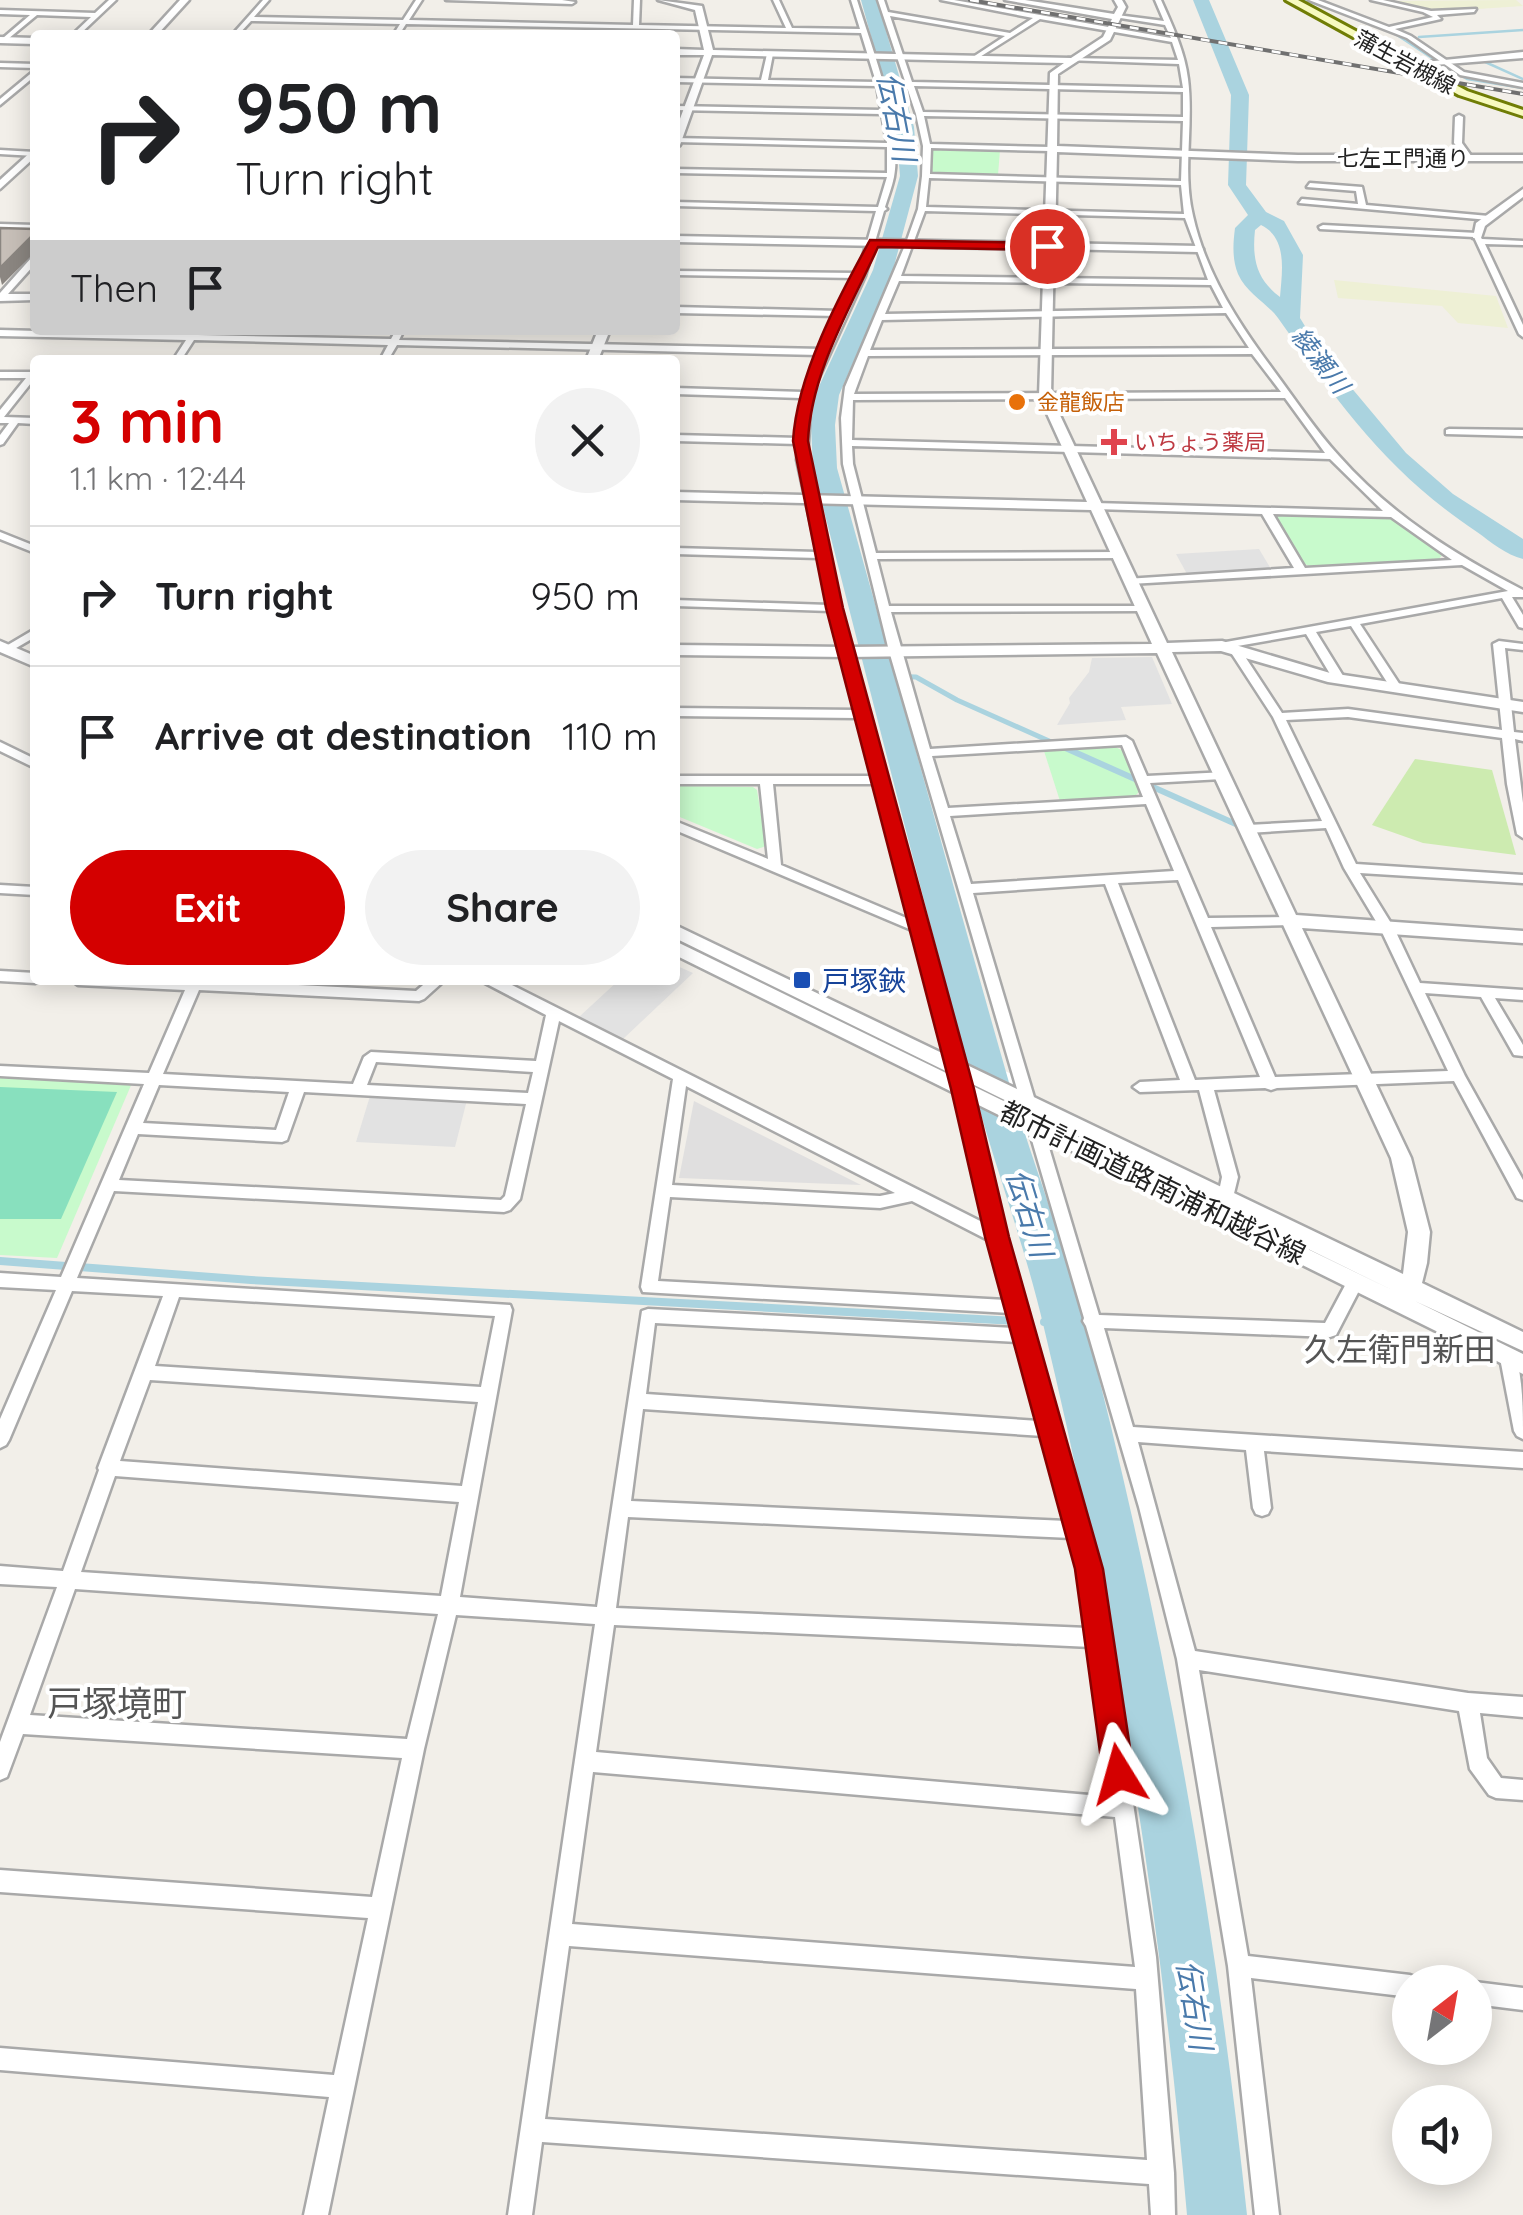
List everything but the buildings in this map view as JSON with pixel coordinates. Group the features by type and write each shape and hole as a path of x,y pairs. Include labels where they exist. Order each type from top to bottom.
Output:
{"main road":[{"name":"蒲生岩槻線","path":"1291,0 1463,92 1523,113"}],"street":[{"path":"80,30 113,0"},
{"path":"157,30 186,0"},
{"path":"240,30 266,0"},
{"path":"399,30 420,0"},
{"path":"449,0 572,1 558,30"},
{"path":"636,27 637,0"},
{"path":"662,0 699,8 709,53 680,131"},
{"path":"776,0 790,30"},
{"path":"854,0 876,56 891,145 891,175 878,243 823,352 806,395 800,441 835,608 919,928 967,1082 997,1237 1079,1530 1099,1638 1147,1979 1163,2215"},
{"path":"882,0 920,114 927,146 926,176 922,209 906,243 898,278 848,397 846,443 853,501 1187,1658 1239,1966 1267,2215"},
{"path":"944,0 1040,16 1168,23"},
{"path":"1009,0 1174,41"},
{"path":"1118,0 1122,8 1107,38 1068,60 1054,73 1046,396 1067,449 1401,1158 1421,1234 1421,1253 1406,1296"},
{"path":"1158,0 1182,62 1186,90 1189,152 1184,183 1188,216 1198,249 1227,310 1333,456 1395,514 1516,593 1523,625"},
{"path":"1312,0 1390,28 1469,76 1523,86"},
{"path":"1374,0 1432,13 1474,10"},
{"path":"0,12 96,15"},
{"path":"2,40 36,13"},
{"path":"1390,28 1439,18 1432,13"},
{"path":"887,14 1012,35"},
{"path":"975,58 1040,16"},
{"path":"250,19 864,32"},
{"path":"2,40 30,41"},
{"path":"680,52 1182,62"},
{"path":"764,82 770,54"},
{"path":"1409,64 1523,55"},
{"path":"0,66 30,69"},
{"path":"0,103 30,73"},
{"path":"680,80 880,84"},
{"path":"912,84 1186,90"},
{"path":"5,94 22,94"},
{"path":"680,108 886,112"},
{"path":"757,142 763,110"},
{"path":"806,143 810,111"},
{"path":"920,114 1186,119"},
{"path":"1460,117 1458,143 1471,158"},
{"path":"680,142 891,145"},
{"path":"927,146 1050,149"},
{"path":"1003,178 1004,148"},
{"name":"七左エ門通り","path":"1050,149 1284,157 1523,158"},
{"path":"0,152 30,153"},
{"path":"0,186 30,157"},
{"path":"680,171 891,175"},
{"path":"792,206 794,173"},
{"path":"926,176 1184,183"},
{"path":"1310,185 1359,189 1362,206"},
{"path":"1478,237 1488,218 1523,192"},
{"path":"1302,201 1488,218"},
{"path":"1315,202 1327,217 1358,218 1364,229"},
{"path":"680,204 883,208"},
{"path":"922,209 1188,216"},
{"path":"0,227 30,228"},
{"path":"1323,227 1523,242"},
{"path":"1478,237 1523,334"},
{"path":"680,240 1198,249"},
{"path":"1,297 30,266"},
{"path":"680,272 861,276"},
{"path":"898,278 1214,283"},
{"path":"1,297 30,297"},
{"path":"680,310 843,314"},
{"path":"882,317 1227,310"},
{"path":"0,333 30,333"},
{"path":"219,335 823,352"},
{"path":"387,355 398,335"},
{"path":"594,355 602,335"},
{"path":"865,353 1254,351"},
{"path":"0,374 30,376"},
{"path":"0,418 30,381"},
{"path":"680,392 806,395"},
{"path":"848,397 1286,395"},
{"path":"0,418 30,421"},
{"path":"0,442 16,420"},
{"path":"1449,432 1523,434"},
{"path":"680,438 800,441"},
{"path":"846,443 1333,456"},
{"path":"680,496 1395,514"},
{"path":"1266,511 1301,570"},
{"path":"0,535 30,548"},
{"path":"680,551 824,555"},
{"path":"871,556 1118,555"},
{"path":"1130,580 1465,562"},
{"path":"680,650 1229,648 1353,621 1516,593"},
{"path":"680,603 835,608"},
{"path":"887,610 1142,608"},
{"path":"1353,621 1396,688"},
{"path":"1309,630 1339,679"},
{"path":"0,632 15,646"},
{"path":"1523,647 1499,644 1515,706 1508,735 1523,834"},
{"path":"1229,648 1339,679 1515,706"},
{"path":"1229,648 1279,717 1351,868 1388,928 1458,1076 1518,1173 1523,1194"},
{"path":"680,712 863,714"},
{"path":"1279,717 1348,713 1523,737"},
{"path":"928,753 1126,741 1271,1085"},
{"path":"0,746 30,761"},
{"path":"1142,780 1222,775"},
{"path":"680,780 881,780"},
{"path":"766,780 774,867"},
{"path":"945,812 1150,800"},
{"path":"1248,829 1330,824"},
{"path":"680,826 919,928"},
{"path":"1351,868 1523,879"},
{"path":"965,889 1184,875"},
{"path":"1110,881 1198,1087 1230,1177 1224,1208"},
{"path":"0,890 30,892"},
{"path":"1204,924 1291,921 1523,937"},
{"name":"都市計画道路南浦和越谷線","path":"680,934 967,1082"},
{"name":"都市計画道路南浦和越谷線","path":"680,949 1027,1111 1518,1355"},
{"path":"0,976 30,978"},
{"path":"0,1440 6,1410 66,1284 194,985"},
{"path":"229,985 418,996 432,985"},
{"path":"500,985 997,1237"},
{"path":"1414,987 1523,995"},
{"path":"1484,992 1522,1053"},
{"path":"108,1185 504,1206 512,1199 554,1012"},
{"path":"358,1090 371,1057 541,1067"},
{"path":"0,1071 533,1099"},
{"path":"1140,1087 1458,1076"},
{"path":"680,1079 649,1287 1019,1307"},
{"path":"133,1128 282,1136 298,1087"},
{"path":"663,1191 880,1202 911,1196"},
{"name":"都市計画道路南浦和越谷線","path":"1224,1208 1356,1283 1406,1296"},
{"path":"0,1280 504,1310 449,1606 379,1908 316,2215"},
{"path":"1092,1321 1330,1330 1356,1283"},
{"path":"0,1770 173,1291"},
{"path":"520,2215 648,1316 1027,1336"},
{"path":"1518,1355 1523,1431"},
{"path":"143,1372 486,1395"},
{"path":"637,1402 1052,1429"},
{"path":"1125,1434 1523,1460"},
{"path":"1254,1442 1262,1508"},
{"path":"107,1468 470,1496"},
{"path":"622,1509 1079,1530"},
{"path":"0,1575 604,1616 1099,1638"},
{"path":"1187,1658 1468,1703 1523,1707"},
{"path":"1468,1703 1477,1762 1496,1788 1523,1790"},
{"path":"16,1724 414,1749"},
{"path":"585,1761 1124,1808"},
{"path":"0,1882 379,1908"},
{"path":"560,1934 1147,1979"},
{"path":"1239,1966 1392,1984"},
{"path":"1492,1996 1523,1999"},
{"path":"0,2058 342,2086"},
{"path":"533,2130 1162,2173"}],"shaded area":[{"path":"1259,549 1271,569 1187,574 1176,554"},
{"path":"1152,657 1172,704 1121,707 1126,720 1057,725 1069,698 1089,672 1092,658"},
{"path":"680,967 693,973 623,1039 579,1017 614,985 680,985"},
{"path":"370,1096 467,1100 455,1147 356,1142"},
{"path":"694,1101 861,1185 679,1178"}],"green space":[{"path":"1516,0 1523,6 1433,12 1385,1"},
{"path":"931,150 1000,150 998,175 932,173"},
{"path":"1334,280 1496,296 1508,328 1458,323 1442,306 1338,298"},
{"path":"1275,514 1385,517 1442,555 1439,559 1309,566 1303,563"},
{"path":"1113,746 1124,751 1140,791 1135,796 1060,801 1044,751"},
{"path":"1415,759 1492,770 1516,855 1423,843 1372,825"},
{"path":"680,786 757,790 766,846 757,849 680,817"},
{"path":"0,1076 132,1083 57,1258 0,1255"},
{"path":"0,1087 117,1092 61,1219 0,1219"}],"pier":[{"path":"966,1055 1012,1074 1030,1140 984,1118"}],"waterway":[{"name":"伝右川","path":"869,0 905,127 909,176 883,270 827,395 823,425 825,468 1004,1129 1059,1302 1116,1546 1177,1879 1217,2215"},
{"name":"綾瀬川","path":"1201,0 1240,95 1237,185 1259,216"},
{"path":"1304,0 1341,12"},
{"path":"1419,37 1523,30"},
{"path":"1394,33 1435,60"},
{"path":"1483,61 1523,79"},
{"path":"1441,64 1467,79 1523,88"},
{"name":"綾瀬川","path":"1259,216 1277,225 1293,255 1289,313"},
{"path":"1259,216 1245,228 1246,268 1257,288 1289,313"},
{"name":"綾瀬川","path":"1289,313 1310,352 1397,458 1444,499 1523,551"},
{"path":"882,676 916,677 957,700 1058,745"},
{"path":"1052,742 1238,825"},
{"path":"0,1261 251,1280 1016,1321"},
{"path":"1044,1322 1064,1322"}],"railway":[{"path":"970,0 1523,94"}],"place":[{"name":"金龍飯店","path":"1017,402"},
{"name":"いちょう薬局","path":"1114,442"},
{"name":"戸塚鋏","path":"802,980"}],"district":[{"name":"久左衛門新田","path":"1400,1349"},
{"name":"戸塚境町","path":"117,1703"}],"route":[{"path":"1047,246 874,243 814,372 806,395 800,441 835,608 963,1089 997,1237 1089,1569 1119,1774"}]}
